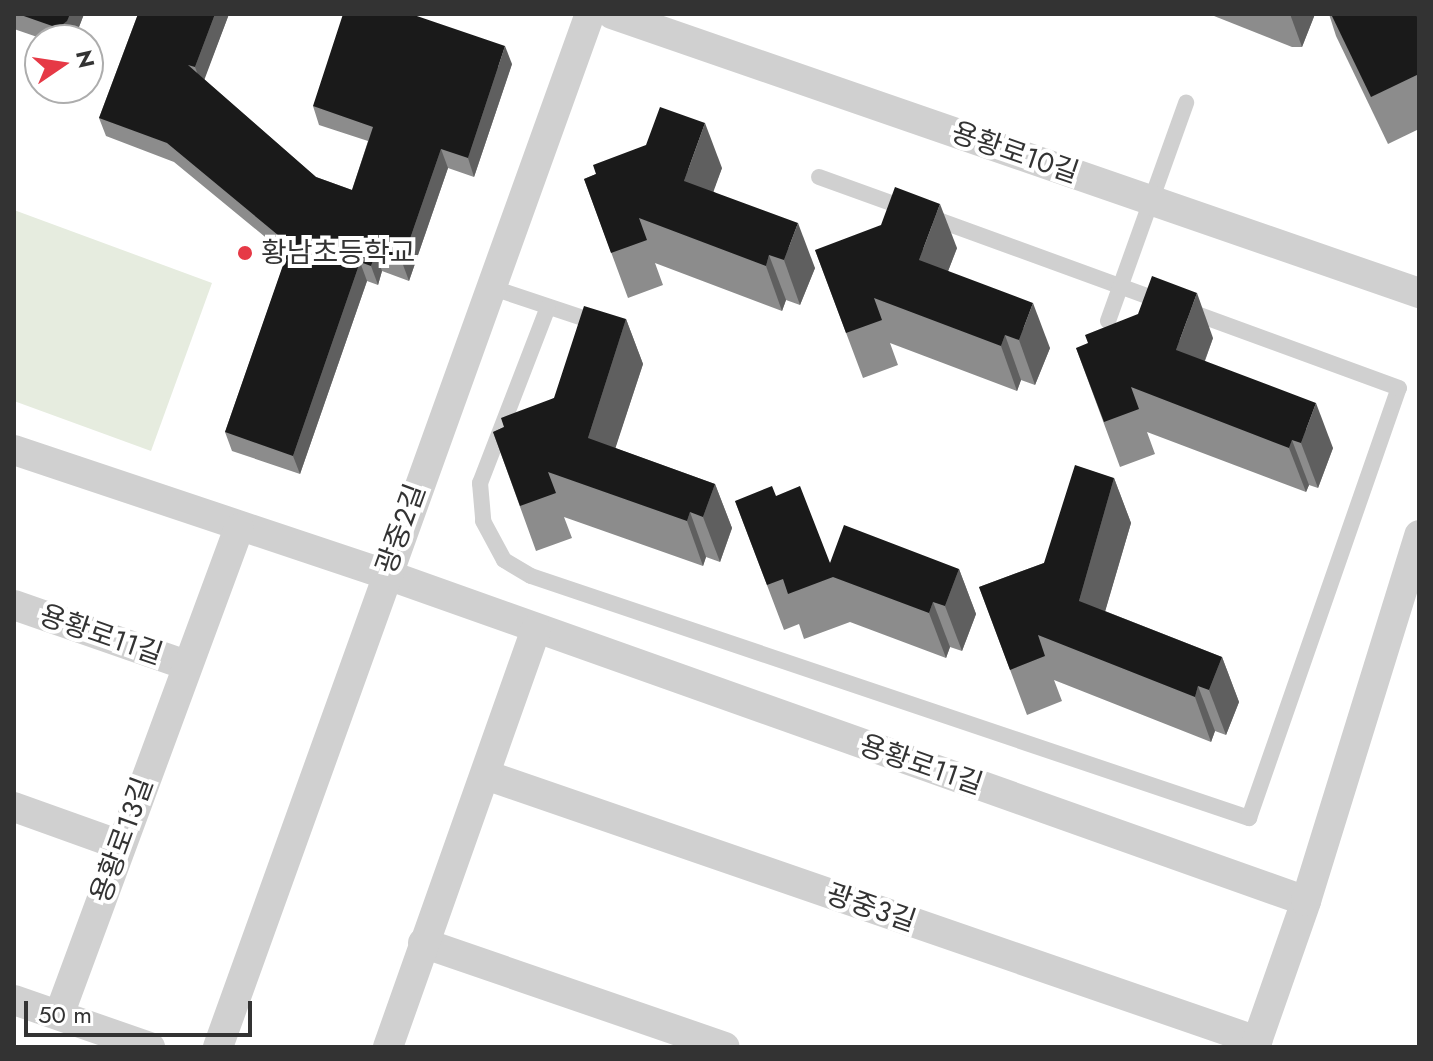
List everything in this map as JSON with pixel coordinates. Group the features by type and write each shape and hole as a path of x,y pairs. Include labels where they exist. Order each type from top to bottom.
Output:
{"street":[{"name":"광중2길","path":"218,1047 385,574 590,14"},
{"name":"용황로10길","path":"612,14 1419,293"},
{"name":"용황로11길","path":"14,450 239,528 385,574 1306,901"},
{"name":"용황로11길","path":"14,605 186,665 239,528"},
{"name":"광중3길","path":"486,775 1256,1044 1306,901 1419,535"},
{"path":"388,1047 536,629"},
{"name":"용황로13길","path":"59,1015 186,665"},
{"path":"14,807 120,845"},
{"path":"423,943 725,1047"},
{"path":"14,1000 150,1047"}],"lane":[{"path":"1108,321 1186,103"},
{"path":"548,307 480,483 483,521 504,560 531,576 1249,818 1399,388 819,177"},
{"path":"490,287 595,322"}],"shaded area":[{"path":"14,210 212,283 151,451 14,401"}],"building":[{"path":"18,14 70,14 63,24 47,24"},
{"path":"138,14 215,14 195,67 188,65 316,177 352,190 373,127 313,106 343,14 411,14 505,46 468,158 441,149 402,262 376,253 371,266 360,262 293,456 225,432 290,245 167,143 99,118"},
{"path":"1331,14 1416,14 1419,22 1419,74 1371,97"},
{"path":"660,107 705,123 684,181 798,223 784,260 769,255 766,266 639,218 647,240 611,253 584,179 596,174 593,165 646,145"},
{"path":"895,187 940,204 919,260 1033,303 1019,340 1005,335 1001,346 874,298 882,320 846,333 815,250 881,225"},
{"path":"1152,276 1197,293 1176,350 1316,403 1301,443 1292,440 1289,448 1131,387 1139,409 1104,422 1076,348 1088,343 1085,335 1138,314"},
{"path":"584,306 626,319 588,438 715,484 703,517 690,512 687,521 548,472 556,493 520,506 493,432 504,427 501,418 554,398"},
{"path":"1075,465 1114,478 1079,601 1222,657 1209,690 1198,686 1195,697 1038,635 1045,656 1010,670 979,587 1044,563"},
{"path":"772,486 776,496 800,486 830,563 844,525 959,569 945,606 933,602 929,613 833,577 788,594 783,579 767,585 735,501"}],"place":[{"name":"황남초등학교","path":"245,253"}]}
